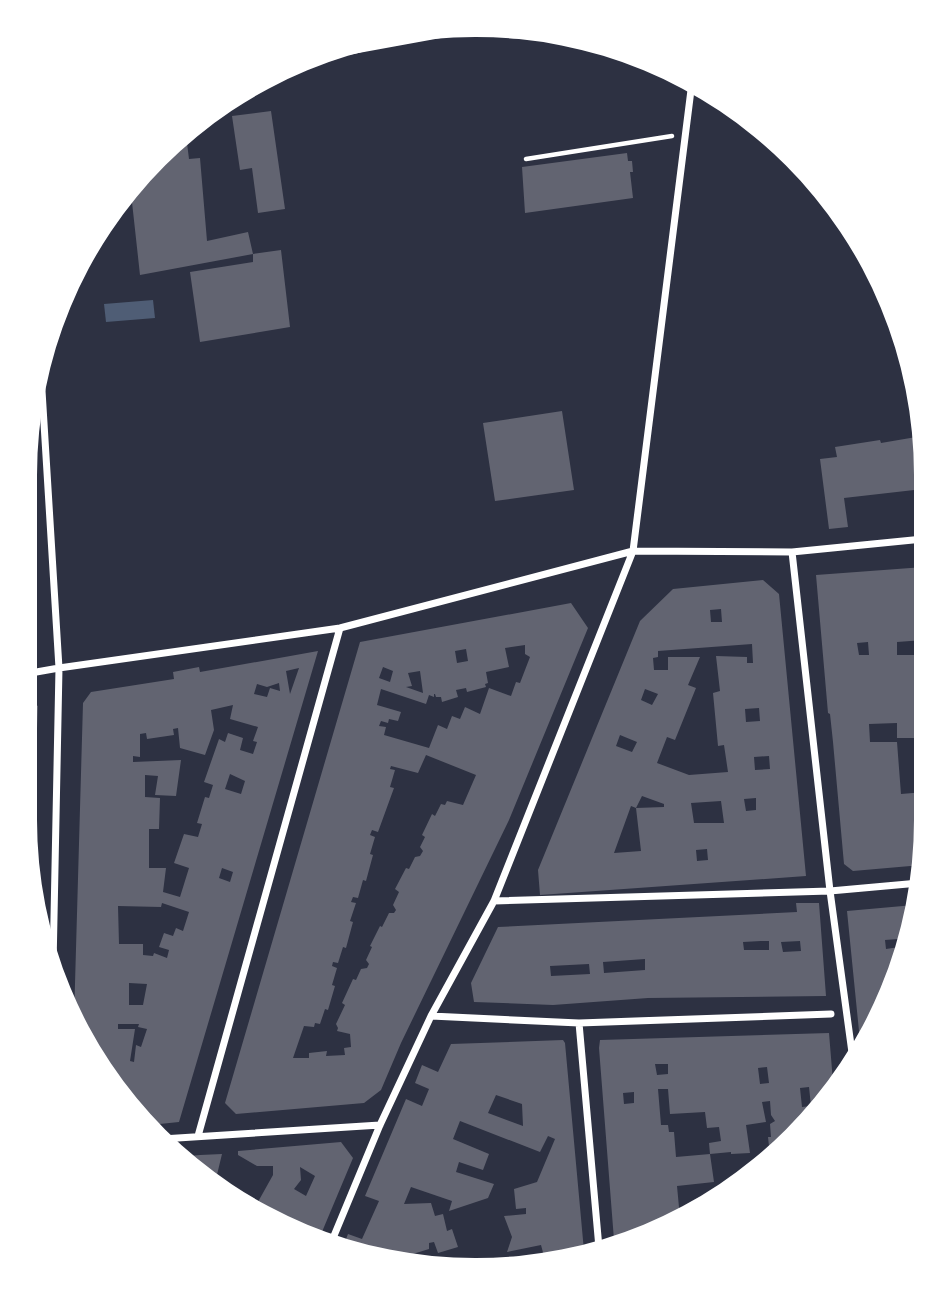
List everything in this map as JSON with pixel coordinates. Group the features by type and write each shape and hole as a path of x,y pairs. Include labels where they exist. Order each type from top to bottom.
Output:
{"street":[{"path":"334,1235 380,1125 431,1016 494,901 633,551 691,94"},
{"path":"43,405 59,668 53,936"},
{"path":"37,672 340,628 633,551 792,552 914,541"},
{"path":"792,552 830,891 851,1045"},
{"path":"198,1136 340,628"},
{"path":"494,901 830,891 909,884"},
{"path":"431,1016 579,1023 831,1014"},
{"path":"579,1023 598,1240"},
{"path":"174,1138 380,1125"}],"path":[{"path":"526,159 686,133"}],"water":[{"path":"153,300 155,318 106,322 104,304"}],"building":[{"path":"271,111 285,209 258,213 252,168 240,170 232,116"},
{"path":"187,145 189,159 200,158 207,241 248,232 253,254 140,275 132,202"},
{"path":"627,153 628,161 632,161 633,172 630,172 633,198 525,213 522,167"},
{"path":"281,250 290,327 200,342 190,272 253,262 253,254"},
{"path":"562,411 574,490 495,501 483,423"},
{"path":"912,438 914,490 844,498 848,527 829,529 820,459 837,457 835,447 880,440 881,443"},
{"path":"914,568 914,641 897,642 897,655 914,655 914,738 897,738 897,723 869,724 870,742 897,742 901,794 914,793 911,866 853,871 844,864 816,575","holes":["868,642 869,655 859,655 857,643"]},
{"path":"763,580 779,594 806,876 540,895 538,870 640,621 673,589","holes":["721,609 722,622 711,622 710,610","752,644 753,663 747,663 747,657 716,656 720,691 713,693 718,746 724,745 728,772 689,775 657,763 667,737 675,740 696,688 688,685 700,657 668,657 668,670 654,670 653,658 658,657 658,651","645,689 658,694 652,705 641,700","759,708 760,721 746,722 745,709","620,735 637,742 632,752 616,746","769,756 770,769 755,770 754,757","642,796 664,804 664,807 636,808","756,798 756,810 746,811 744,799","721,801 724,823 694,823 691,803","631,806 636,808 641,851 614,853","707,849 708,860 697,861 696,850"]},
{"path":"571,603 588,628 509,820 381,1090 364,1103 236,1114 225,1103 360,642","holes":["525,645 525,654 530,657 520,683 516,682 511,696 489,688 480,714 465,707 460,719 452,716 447,729 438,725 429,748 384,735 386,727 379,726 381,721 398,721 401,712 377,705 381,689 426,704 429,695 434,697 435,694 436,697 441,697 442,702 458,697 456,690 466,688 467,692 486,687 486,672 509,667 505,648","466,649 468,661 457,663 455,651","383,667 393,671 390,682 379,678","420,671 423,693 406,687 412,686 408,673","426,755 476,775 463,805 447,801 445,805 441,804 435,816 432,814 422,835 425,837 420,847 423,851 420,856 415,857 409,869 406,868 395,889 399,892 393,905 396,910 389,913 382,927 380,926 370,946 372,947 366,960 369,964 367,968 361,969 356,980 353,979 336,1024 337,1031 350,1034 351,1047 344,1048 345,1055 326,1056 327,1051 309,1053 309,1058 293,1058 304,1026 314,1027 315,1023 320,1024 325,1009 328,1010 337,968 332,966 333,962 338,963 343,947 346,948 356,903 351,902 353,897 358,898 363,880 366,881 373,855 370,854 375,837 370,835 372,830 378,832 394,788 390,787 395,770 390,769 391,766 418,773"]},
{"path":"318,651 179,1122 160,1124 127,1087 96,1039 75,997 83,703 91,692 174,679 173,672 199,667 200,672","holes":["299,668 290,694 286,671","279,683 280,691 270,688 267,697 254,694 257,684 267,687","233,705 230,719 258,727 253,741 257,742 253,754 240,750 243,738 228,733 225,742 219,739 204,782 213,785 209,798 205,797 197,823 202,824 198,837 184,834 174,863 189,868 180,897 163,892 166,868 149,868 149,829 159,829 160,798 145,797 145,775 158,776 155,795 176,796 181,760 133,762 133,756 140,757 140,734 146,733 147,739 174,735 173,729 178,728 180,748 205,755 214,730 211,710","230,774 245,781 241,794 225,789","222,868 233,872 230,882 219,878","162,903 189,912 183,931 176,928 173,936 164,933 159,947 169,950 167,958 154,953 153,956 143,955 143,944 119,944 118,906 161,907","129,983 147,984 143,1005 129,1005","118,1024 139,1024 138,1027 147,1029 141,1047 136,1045 134,1062 130,1061 135,1029 118,1029"]},
{"path":"796,903 819,903 826,996 648,998 553,1005 474,1002 471,983 498,927 797,912","holes":["769,941 769,950 744,950 743,942","800,941 801,951 783,952 781,942","645,959 645,970 604,973 603,962","589,964 590,974 551,976 550,966"]},
{"path":"906,906 897,939 885,940 886,949 895,948 881,987 859,1032 847,911"},
{"path":"829,1033 832,1074 824,1087 811,1102 809,1087 800,1088 802,1107 807,1106 769,1145 770,1124 775,1121 771,1115 770,1101 762,1102 766,1122 746,1125 750,1153 710,1154 714,1182 677,1186 679,1208 614,1236 600,1040","holes":["655,1064 668,1064 668,1074 657,1075","767,1067 769,1083 760,1084 758,1068","658,1089 668,1089 670,1114 705,1112 707,1128 719,1127 721,1141 709,1143 710,1154 676,1157 674,1132 669,1132 668,1125 661,1125","634,1092 634,1103 624,1104 623,1093"]},
{"path":"563,1040 583,1244 543,1253 541,1245 507,1252 512,1237 504,1216 526,1214 526,1208 516,1209 514,1189 537,1182 555,1139 548,1136 540,1152 460,1121 453,1139 489,1154 483,1170 459,1162 456,1172 494,1184 488,1198 449,1211 452,1201 411,1187 404,1204 431,1203 435,1216 443,1214 447,1231 452,1229 458,1247 438,1253 434,1242 429,1243 429,1249 414,1253 346,1239 348,1234 362,1239 379,1201 365,1196 406,1099 422,1106 429,1089 415,1083 422,1065 438,1072 451,1044","holes":["496,1095 522,1104 523,1126 488,1113"]},
{"path":"341,1142 353,1158 323,1231 259,1201 273,1175 273,1166 257,1166 238,1155 238,1151","holes":["300,1167 315,1176 306,1196 294,1189 301,1180"]},
{"path":"222,1154 217,1174 194,1156"}]}
